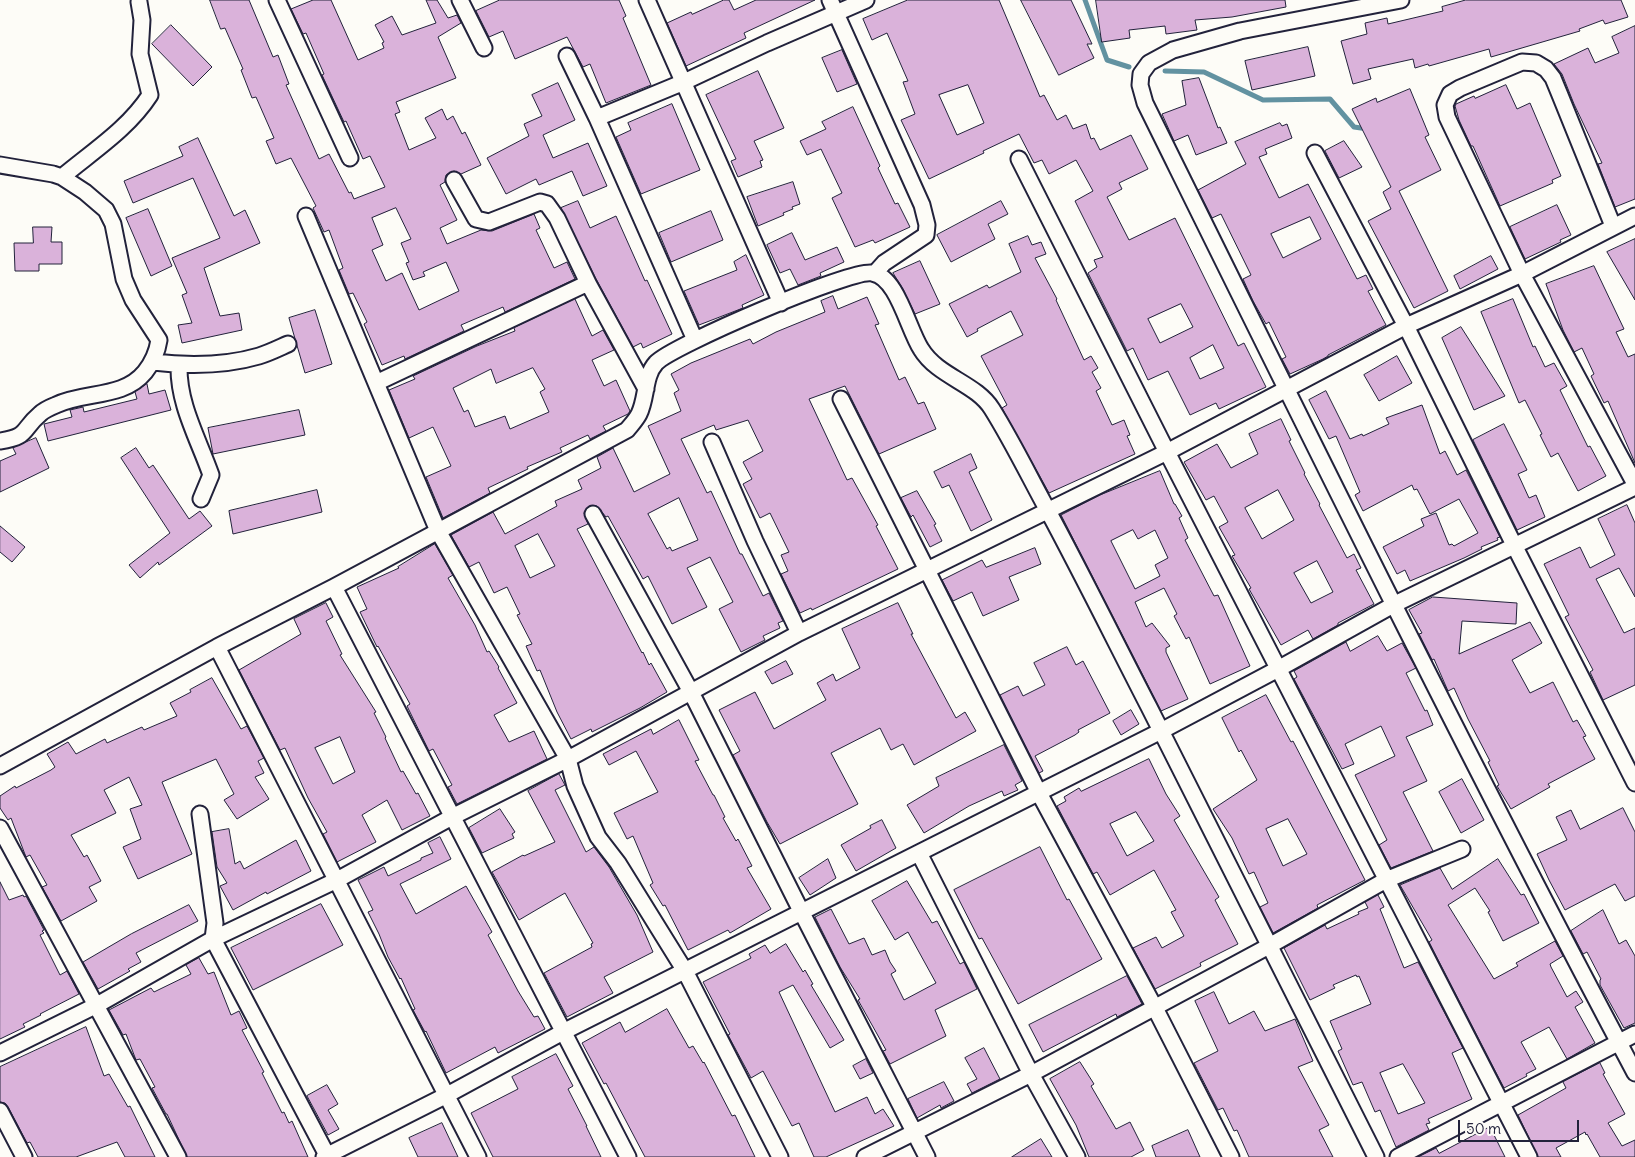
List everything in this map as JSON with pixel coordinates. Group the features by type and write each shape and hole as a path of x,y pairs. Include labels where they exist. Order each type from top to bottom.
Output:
{"street":[{"path":"277,0 350,158"},
{"path":"460,0 484,48"},
{"path":"646,0 684,82 780,303"},
{"path":"597,118 684,82 767,42 833,6 866,0"},
{"path":"1401,0 1340,6 1173,50 1149,63 1141,74 1140,85 1145,103 1287,390 1507,828 1635,1073"},
{"path":"62,177 111,138 140,110 150,95 140,54 142,20 139,2"},
{"path":"833,6 922,205 927,225 926,235 884,263 875,273"},
{"path":"567,56 597,118 695,340"},
{"path":"1613,226 1557,86 1546,69 1536,63 1522,62 1450,94 1445,105 1448,117 1522,274 1635,484"},
{"path":"1315,153 1406,326 1515,547 1633,773"},
{"path":"1019,159 1167,452 1529,1157"},
{"path":"0,165 62,177 85,192 106,210 112,224 127,286 133,300 159,340 158,350 153,362 140,378 125,388 74,398 58,404 40,414 23,434 14,439 0,442"},
{"path":"454,180 476,219 483,222 489,222 540,202 547,204 646,389"},
{"path":"306,216 438,531 568,759 575,786 598,837 618,863 685,971 780,1157"},
{"path":"0,1053 97,1005 213,939 337,880 452,817 568,759 800,633 1167,452 1406,326 1522,274 1635,216"},
{"path":"0,766 216,647 334,587 627,430 638,416 650,372 656,363 667,355 695,340 780,303 852,276 868,272 875,273 886,280 921,350 932,363 944,373 974,391 989,404 1069,550 1376,1157"},
{"path":"376,383 588,283"},
{"path":"153,362 179,365 230,362 260,356 288,344"},
{"path":"179,365 178,382 186,412 211,475 201,499"},
{"path":"841,399 1039,793 1155,1008 1231,1157"},
{"path":"712,442 755,541 800,633"},
{"path":"200,814 215,923 213,939 327,1156 447,1095 563,1032 802,913 1161,730 1278,669 1395,604 1635,487"},
{"path":"593,514 690,692 928,1157"},
{"path":"334,587 628,1157"},
{"path":"216,647 478,1157"},
{"path":"0,828 178,1157"},
{"path":"865,1157 1031,1074 1269,946 1386,880 1462,849"},
{"path":"919,853 1031,1074 1077,1157"},
{"path":"1398,1157 1635,1034"},
{"path":"0,1111 24,1157"}],"building":[{"path":"210,0 249,0 273,57 278,55 289,84 286,85 319,159 329,154 354,199 385,187 370,156 363,159 322,75 324,74 306,33 303,34 291,9 313,0 331,0 358,60 384,48 382,43 384,42 375,25 392,16 402,35 436,23 426,0 437,0 448,18 457,15 461,23 438,37 456,78 396,102 400,112 395,114 409,150 436,138 425,118 442,109 447,120 453,116 462,134 465,132 481,165 461,174 454,171 446,175 445,182 440,185 457,220 440,228 447,244 481,230 492,231 534,214 540,228 536,230 554,268 567,262 575,279 505,312 503,307 461,325 464,331 405,359 404,356 382,365 364,324 367,322 353,293 349,294 339,270 343,268 329,230 324,232 313,208 316,206 291,158 276,164 266,141 274,138 256,97 252,98 241,70 243,69 225,28 221,29","holes":["396,208 411,239 401,243 409,262 406,263 413,280 425,276 423,272 446,262 459,291 419,310 402,273 386,281 372,250 383,245 372,218"]},
{"path":"500,0 619,0 626,16 623,18 651,85 606,103 590,64 583,67 567,37 515,59 503,31 489,37 476,11"},
{"path":"724,0 729,0 734,10 756,0 815,0 744,33 746,38 686,66 667,23"},
{"path":"908,0 999,0 1040,97 1044,95 1057,120 1066,115 1073,129 1086,124 1091,139 1094,138 1100,150 1131,135 1148,169 1119,183 1122,189 1107,197 1129,240 1175,218 1238,346 1244,343 1266,387 1219,409 1216,403 1190,415 1168,371 1148,380 1133,348 1127,351 1088,273 1097,267 1094,260 1103,257 1075,201 1093,191 1076,160 1049,174 1042,160 1034,163 1019,134 929,179 901,120 915,114 903,82 908,81 887,33 872,40 863,19","holes":["968,85 984,123 957,135 939,95","1181,304 1193,327 1160,343 1148,319","1213,345 1224,368 1200,379 1190,358"]},
{"path":"1021,0 1071,0 1092,44 1087,44 1094,58 1059,75"},
{"path":"1096,0 1285,0 1286,7 1232,17 1195,20 1197,30 1166,34 1165,26 1129,30 1130,38 1102,42"},
{"path":"1466,0 1621,0 1628,17 1605,24 1603,20 1579,29 1580,31 1491,57 1489,49 1429,66 1428,64 1415,68 1413,59 1368,69 1371,79 1353,84 1341,41 1367,34 1365,23 1387,18 1388,24 1443,11 1442,7"},
{"path":"171,25 212,67 193,86 152,44"},
{"path":"1635,26 1635,199 1615,207 1598,164 1602,163 1562,74 1554,64 1588,48 1595,63 1619,53 1612,37"},
{"path":"1308,47 1315,76 1252,90 1245,61"},
{"path":"842,50 857,84 837,92 822,58"},
{"path":"758,71 784,128 754,141 763,160 760,161 762,167 738,177 731,161 736,159 706,95"},
{"path":"1199,78 1218,128 1220,127 1227,143 1196,155 1188,135 1174,141 1162,114 1186,105 1182,81"},
{"path":"558,83 575,120 543,135 553,158 588,143 607,186 583,196 572,171 539,185 536,179 506,194 487,158 529,136 524,124 542,116 532,95"},
{"path":"1506,85 1517,109 1530,103 1561,176 1552,180 1553,183 1500,206 1459,120 1455,106 1474,96 1475,98"},
{"path":"1410,89 1429,135 1425,137 1441,170 1399,191 1448,291 1414,308 1368,221 1391,209 1383,192 1391,187 1352,109 1376,98 1377,102"},
{"path":"672,104 700,170 641,194 616,137 631,130 628,123"},
{"path":"853,107 895,204 898,203 910,227 875,243 873,240 855,247 832,198 842,193 821,149 807,155 800,141 826,129 822,122"},
{"path":"1280,123 1282,126 1287,124 1292,138 1265,149 1267,154 1259,157 1279,198 1308,184 1357,279 1366,275 1373,289 1368,291 1386,325 1323,359 1290,374 1282,359 1286,357 1269,322 1266,324 1243,279 1251,275 1221,214 1212,218 1198,190 1246,164 1235,142","holes":["1310,217 1321,239 1283,258 1271,234"]},
{"path":"198,138 234,216 245,210 260,243 204,268 220,316 239,313 242,330 182,343 178,325 192,323 182,295 187,293 172,258 220,238 193,178 133,203 124,181 183,156 179,147"},
{"path":"1344,141 1362,167 1339,178 1325,151"},
{"path":"793,182 800,204 783,213 784,215 758,226 747,197"},
{"path":"578,201 590,228 616,216 645,281 647,280 672,334 643,348 641,343 633,347 596,279 561,208"},
{"path":"1001,201 1008,214 988,224 995,239 951,262 937,235"},
{"path":"1557,205 1571,235 1560,240 1561,242 1525,259 1510,227"},
{"path":"148,209 172,266 151,276 126,218"},
{"path":"711,211 723,240 671,262 659,233"},
{"path":"33,227 52,227 51,242 62,242 62,264 39,264 39,271 15,271 14,243 33,243"},
{"path":"792,233 805,260 837,247 844,262 820,273 821,276 798,285 790,269 780,273 767,245"},
{"path":"1028,236 1032,245 1041,242 1046,254 1035,258 1057,299 1084,360 1091,356 1098,368 1092,372 1101,388 1096,391 1112,425 1124,420 1130,435 1127,436 1135,454 1049,493 1002,408 1007,405 981,356 1023,335 1011,311 977,329 978,331 967,337 949,304 987,285 989,288 1021,272 1009,244"},
{"path":"1635,239 1635,300 1607,252"},
{"path":"746,255 764,295 742,305 743,308 699,325 684,291 737,270 734,262"},
{"path":"1491,256 1498,269 1460,289 1454,276"},
{"path":"920,261 940,304 915,314 893,273"},
{"path":"1594,266 1624,329 1616,332 1628,357 1635,354 1635,463 1608,401 1604,403 1591,376 1594,374 1582,348 1574,352 1563,330 1546,284"},
{"path":"833,296 838,309 867,297 879,324 875,325 899,380 905,377 918,404 924,402 936,429 879,454 845,386 809,399 847,480 852,478 878,525 876,526 898,569 812,610 811,608 800,613 781,574 788,571 781,555 789,552 770,513 760,518 743,484 752,479 743,462 763,451 748,420 716,430 714,425 681,439 707,493 711,491 740,554 742,554 763,596 769,593 783,621 778,623 780,628 763,636 765,640 741,652 719,609 733,602 710,557 687,568 707,607 672,624 648,576 643,579 608,516 606,517 597,506 589,506 584,513 588,524 577,529 642,653 649,665 651,663 667,692 592,732 591,729 571,739 557,712 540,670 537,671 526,646 532,644 517,615 520,614 507,587 494,593 479,562 469,567 451,535 493,512 505,534 557,506 555,501 582,489 578,480 601,468 597,457 613,448 634,492 670,474 648,426 681,411 674,393 679,390 671,374 691,363 750,339 753,344 776,332 825,312 821,301","holes":["679,498 698,540 672,551 670,547 667,549 648,514","538,534 555,566 530,578 515,546"]},
{"path":"575,299 592,336 603,330 614,350 592,360 604,386 616,380 630,411 628,414 603,426 606,431 590,439 588,435 560,448 562,452 527,467 528,469 488,488 490,493 443,518 426,477 451,466 433,427 409,438 389,390 415,379 413,376 477,346 515,331 514,328","holes":["533,368 545,389 540,392 549,412 510,429 505,416 475,427 468,410 464,412 453,388 491,369 496,383"]},
{"path":"1513,299 1533,347 1535,346 1545,367 1554,363 1567,386 1560,390 1588,447 1590,446 1606,476 1578,491 1558,453 1551,457 1525,400 1519,403 1481,312"},
{"path":"315,310 332,364 305,373 289,318"},
{"path":"1461,327 1505,396 1474,410 1442,338"},
{"path":"1397,356 1412,383 1379,401 1364,375"},
{"path":"147,384 149,394 165,390 171,410 48,441 44,424 72,417 70,410 83,407 84,412 137,399 135,392"},
{"path":"1326,391 1350,439 1362,434 1363,436 1389,424 1386,418 1422,405 1440,454 1445,451 1457,475 1466,470 1500,537 1497,538 1498,540 1481,547 1482,549 1464,558 1410,581 1405,570 1397,574 1383,547 1424,526 1421,519 1436,513 1449,545 1452,544 1454,546 1478,533 1459,499 1430,514 1417,489 1414,490 1412,485 1363,511 1355,495 1360,492 1336,436 1329,439 1309,400"},
{"path":"299,410 305,435 213,454 208,428"},
{"path":"1281,419 1291,440 1289,441 1319,505 1347,558 1354,554 1361,568 1356,570 1374,604 1313,639 1308,630 1281,645 1249,589 1251,588 1232,556 1235,555 1219,527 1228,522 1214,496 1206,500 1184,462 1217,444 1231,468 1258,454 1249,434","holes":["1278,490 1294,520 1262,539 1245,508","1317,561 1333,592 1311,603 1294,573"]},
{"path":"1504,424 1527,470 1518,474 1529,498 1536,495 1545,517 1517,530 1473,440"},
{"path":"36,438 49,468 0,492 0,461 16,454 13,448"},
{"path":"136,448 149,468 153,465 189,519 200,511 212,526 159,565 158,562 140,578 129,565 170,533 121,458"},
{"path":"971,454 977,468 969,472 992,520 971,531 949,485 942,488 934,472"},
{"path":"1160,471 1174,504 1182,516 1179,518 1188,538 1185,540 1214,596 1218,595 1250,666 1210,684 1189,637 1186,639 1174,616 1177,614 1164,588 1135,602 1146,627 1152,623 1170,646 1166,648 1166,652 1188,699 1161,711 1061,515 1100,495","holes":["1133,530 1138,539 1155,530 1168,558 1155,565 1160,576 1135,589 1111,541"]},
{"path":"317,490 322,512 233,534 229,511"},
{"path":"917,491 936,524 934,525 942,541 930,547 913,515 911,517 901,498"},
{"path":"1627,505 1635,523 1635,597 1619,568 1596,579 1624,633 1635,628 1635,685 1603,700 1590,672 1593,670 1565,617 1569,615 1544,564 1580,547 1590,568 1615,555 1598,519"},
{"path":"0,526 25,547 12,562 0,552"},
{"path":"435,544 453,575 448,578 475,625 487,652 489,651 499,667 517,703 494,715 509,742 534,731 547,759 457,804 448,787 452,785 433,749 429,751 407,706 410,704 377,647 360,612 367,609 357,587 399,568"},
{"path":"1035,548 1041,564 1009,577 1019,600 983,616 972,592 953,601 942,580 982,560 986,567"},
{"path":"1433,597 1517,603 1516,624 1462,621 1459,654 1530,622 1542,643 1512,660 1530,693 1553,682 1573,722 1577,720 1586,736 1583,737 1595,759 1548,784 1550,787 1511,809 1497,786 1499,785 1488,762 1490,761 1454,688 1448,691 1434,659 1432,660 1419,634 1422,633 1409,610"},
{"path":"326,603 333,617 326,621 342,654 340,655 376,712 374,713 401,772 403,771 416,794 418,793 430,816 402,830 387,800 362,815 376,842 337,862 323,834 327,832 308,798 285,748 280,750 239,670 301,634 294,619","holes":["340,737 355,772 333,784 315,748"]},
{"path":"898,603 913,634 911,634 956,718 965,712 976,731 914,765 903,744 891,750 880,728 831,753 858,804 780,844 733,755 740,751 719,710 755,692 774,729 826,700 817,683 833,674 836,681 860,668 842,629"},
{"path":"1378,636 1387,651 1402,643 1416,668 1406,673 1425,711 1427,710 1433,725 1406,737 1427,781 1403,792 1433,851 1391,868 1379,845 1387,840 1355,775 1395,756 1381,726 1345,744 1354,764 1342,769 1294,679 1297,677 1294,671 1346,642 1350,651"},
{"path":"1067,647 1076,665 1083,661 1110,713 1078,730 1079,732 1075,735 1035,756 1043,771 1039,773 1000,695 1018,686 1023,696 1045,685 1034,663"},
{"path":"786,661 793,674 772,684 765,672"},
{"path":"212,678 241,729 247,726 264,758 258,761 264,773 255,777 269,799 237,819 224,800 234,794 216,759 162,782 192,854 138,879 123,847 141,839 130,809 142,805 129,777 104,790 116,813 71,835 84,857 87,855 101,881 89,887 97,901 61,921 42,887 47,885 30,855 26,857 11,818 8,820 0,808 0,796 15,786 16,788 55,767 47,754 68,742 76,754 105,739 107,743 142,727 144,730 177,716 170,703"},
{"path":"1266,695 1291,742 1293,741 1365,880 1317,905 1318,908 1273,933 1260,907 1268,903 1254,872 1249,874 1232,838 1213,809 1257,780 1241,750 1239,752 1222,718","holes":["1288,819 1307,854 1283,866 1266,829"]},
{"path":"1131,710 1139,724 1121,735 1113,721"},
{"path":"679,720 699,760 695,761 725,817 723,818 736,841 738,839 752,866 747,868 771,909 730,933 728,930 688,950 665,905 663,906 650,885 653,883 633,836 627,839 614,813 658,792 636,751 609,765 603,754 651,729 653,734"},
{"path":"1004,745 1022,781 1015,785 1018,790 1004,796 1002,791 969,806 924,833 907,805 939,786 936,778"},
{"path":"1149,759 1166,794 1180,816 1174,820 1219,897 1215,900 1238,944 1200,963 1201,966 1155,989 1133,948 1156,937 1162,948 1184,936 1171,912 1176,910 1154,870 1110,895 1097,872 1093,874 1057,806 1066,801 1064,797 1079,788 1081,791","holes":["1136,812 1154,841 1127,856 1110,824"]},
{"path":"559,774 565,785 555,790 586,852 594,847 609,867 637,915 653,952 604,977 613,993 567,1017 544,973 592,947 591,944 593,943 565,893 519,920 492,872 523,855 555,842 528,791"},
{"path":"1462,779 1484,820 1461,833 1439,792"},
{"path":"1623,808 1635,832 1635,896 1625,901 1615,884 1565,910 1537,854 1567,840 1556,817 1571,810 1580,829"},
{"path":"500,809 515,832 512,834 514,838 482,853 469,828"},
{"path":"882,820 896,848 856,871 841,845"},
{"path":"229,829 235,864 240,861 244,869 296,840 311,871 233,910 220,886 227,883 217,867 212,832"},
{"path":"440,837 451,859 400,884 416,914 466,886 492,932 488,935 518,991 534,1017 538,1016 545,1029 498,1053 495,1047 446,1073 426,1031 413,1010 415,1009 401,978 388,957 368,912 373,910 358,880 384,867 388,876 421,860 421,858 433,853 428,843"},
{"path":"1040,847 1067,900 1069,899 1102,959 1018,1004 982,938 979,939 954,890"},
{"path":"828,859 836,878 810,895 799,878"},
{"path":"1498,859 1521,895 1524,894 1539,923 1503,941 1488,912 1490,911 1475,888 1448,905 1494,979 1518,966 1516,963 1555,941 1563,956 1550,964 1551,967 1567,997 1576,991 1583,1002 1575,1007 1595,1043 1567,1059 1549,1027 1521,1042 1536,1069 1504,1088 1429,942 1432,940 1400,885 1440,868 1452,889"},
{"path":"907,881 932,923 937,921 960,964 964,962 977,989 935,1010 946,1036 890,1064 883,1051 886,1050 858,1000 860,999 840,967 815,917 831,909 849,944 864,938 872,955 885,950 896,971 891,974 904,1000 936,983 908,932 895,940 872,901"},
{"path":"0,882 9,900 23,895 24,897 26,896 44,930 42,931 44,933 40,935 60,975 67,971 79,994 23,1024 25,1027 0,1039"},
{"path":"1378,895 1384,907 1380,909 1404,968 1418,962 1463,1048 1452,1053 1472,1099 1428,1119 1430,1123 1426,1124 1429,1130 1396,1147 1380,1110 1375,1112 1362,1082 1353,1085 1338,1051 1342,1049 1330,1021 1371,1004 1359,976 1357,977 1356,975 1333,985 1335,988 1310,1000 1284,948 1325,925 1327,929 1359,914 1358,912 1368,908 1365,902","holes":["1403,1064 1425,1103 1398,1114 1380,1073"]},
{"path":"321,904 343,945 253,990 231,948"},
{"path":"189,905 198,921 136,953 141,962 128,969 130,971 98,989 83,962 131,934"},
{"path":"1603,910 1619,944 1626,940 1635,956 1635,1023 1624,1028 1600,985 1601,979 1587,952 1583,954 1571,931"},
{"path":"786,944 803,972 805,970 813,984 811,985 844,1040 830,1048 793,985 779,992 835,1112 867,1097 875,1114 883,1109 894,1126 826,1157 814,1157 799,1123 792,1126 763,1071 751,1078 703,982 751,958 749,954 765,945 770,953"},
{"path":"199,958 208,974 214,972 231,1015 239,1011 247,1028 242,1030 264,1072 262,1073 282,1113 284,1112 289,1123 292,1121 308,1157 187,1157 167,1114 152,1088 155,1087 140,1059 136,1060 126,1034 123,1035 109,1010 151,988 154,992 191,974 186,965"},
{"path":"1127,976 1142,1004 1117,1017 1116,1014 1043,1052 1029,1025"},
{"path":"1214,992 1229,1024 1254,1011 1265,1031 1295,1019 1313,1061 1298,1067 1329,1125 1319,1130 1333,1157 1249,1157 1237,1130 1234,1131 1223,1108 1218,1110 1194,1063 1218,1051 1195,1001"},
{"path":"667,1009 689,1048 693,1046 704,1062 732,1116 735,1115 755,1157 645,1157 606,1083 604,1084 582,1043 620,1022 625,1032"},
{"path":"86,1027 104,1076 109,1074 128,1107 130,1106 155,1157 125,1157 117,1142 76,1157 38,1157 30,1142 27,1143 8,1107 5,1103 0,1102 0,1067"},
{"path":"984,1048 1000,1079 972,1093 967,1084 977,1079 965,1058"},
{"path":"556,1054 573,1086 568,1089 601,1157 493,1157 471,1113 518,1089 512,1077"},
{"path":"866,1059 873,1073 860,1079 853,1066"},
{"path":"1080,1062 1094,1084 1091,1086 1116,1129 1130,1122 1144,1150 1131,1157 1089,1157 1076,1125 1050,1079"},
{"path":"1600,1063 1605,1073 1603,1074 1625,1114 1608,1123 1622,1146 1635,1140 1635,1157 1600,1157 1585,1132 1556,1148 1561,1157 1538,1157 1518,1115 1566,1088 1563,1082"},
{"path":"944,1082 954,1101 941,1108 940,1105 917,1118 908,1099"},
{"path":"327,1085 338,1104 328,1110 339,1129 328,1135 307,1096"},
{"path":"442,1123 458,1157 418,1157 409,1138"},
{"path":"1490,1127 1505,1157 1418,1157 1436,1148 1439,1153"},
{"path":"1188,1130 1200,1157 1156,1157 1152,1146"},
{"path":"1041,1139 1052,1157 1012,1157"}],"waterway":[{"path":"1085,0 1107,60 1129,67"},
{"path":"1165,71 1204,72 1263,100 1330,99 1354,127 1368,129"}]}
